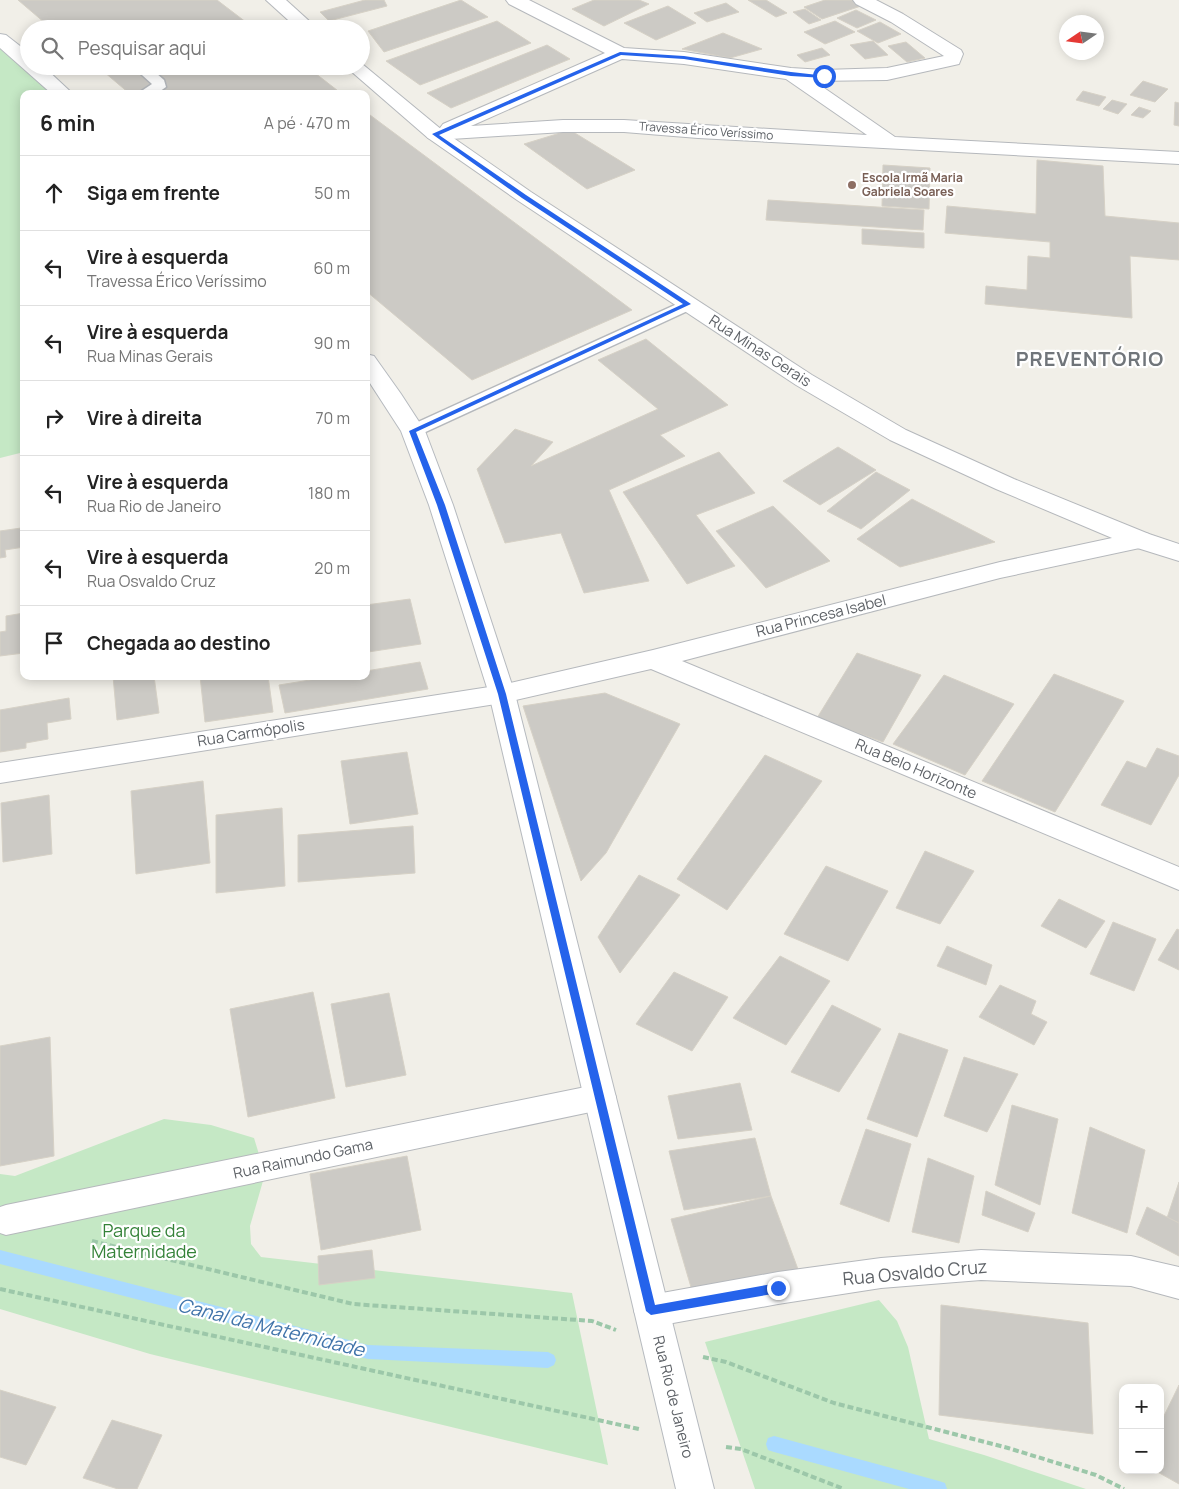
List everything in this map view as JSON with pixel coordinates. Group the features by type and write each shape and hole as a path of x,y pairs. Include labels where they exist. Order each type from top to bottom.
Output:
{"street":[{"path":"275,0 298,20"},
{"path":"515,0 620,53 684,58 791,74 852,76 887,74 952,60 954,54 897,18 862,0"},
{"path":"0,39 20,56"},
{"path":"435,134 620,53"},
{"path":"791,74 890,142"},
{"path":"42,75 59,90"},
{"name":"Rua Minas Gerais","path":"365,75 435,134 524,196 804,380 898,435 1006,484 1140,540 1179,553"},
{"name":"Travessa Érico Veríssimo","path":"435,134 563,126 624,126 1179,158"},
{"name":"Rua Rio de Janeiro","path":"370,367 413,431 441,505 502,694 695,1489"},
{"name":"Rua Princesa Isabel","path":"502,694 653,659 1000,570 1140,540"},
{"name":"Rua Belo Horizonte","path":"653,659 1179,879"},
{"name":"Rua Carmópolis","path":"0,773 502,694"},
{"name":"Rua Raimundo Gama","path":"6,1220 600,1097"},
{"name":"Rua Osvaldo Cruz","path":"651,1311 778,1288 881,1273 981,1265 1131,1271 1179,1283"}],"lane":[{"path":"150,75 159,83 159,87 153,90"},
{"path":"413,431 688,304"}],"path":[{"path":"83,1239 353,1304 592,1321 660,1346 726,1362 834,1403 1017,1451 1096,1476 1124,1489"},
{"path":"0,1288 683,1439"},
{"path":"741,1450 844,1489"}],"green space":[{"path":"0,44 20,62 20,75 34,75 51,90 20,90 20,453 0,458"},
{"name":"Parque da Maternidade","path":"164,1119 211,1125 254,1138 265,1174 250,1226 251,1244 261,1257 572,1293 608,1465 150,1354 0,1309 0,1174 15,1176"},
{"path":"879,1300 897,1321 908,1347 929,1439 1086,1489 755,1489 705,1342"}],"building":[{"path":"18,0 217,0 243,20 41,20"},
{"path":"365,0 384,0 387,6 333,20 328,20 320,12"},
{"path":"461,0 488,17 384,52 370,34 370,30"},
{"path":"594,0 639,0 649,4 604,26 572,9"},
{"path":"748,0 766,0 787,13 776,17"},
{"path":"825,0 857,0 864,5 822,19 804,7"},
{"path":"726,3 739,12 707,22 694,13"},
{"path":"668,6 696,23 656,40 624,23"},
{"path":"805,9 821,20 809,24 793,12"},
{"path":"856,10 876,20 857,28 837,18"},
{"path":"497,21 531,43 420,85 386,61"},
{"path":"835,21 855,32 825,44 804,32"},
{"path":"880,22 901,34 878,43 857,31"},
{"path":"723,33 762,49 730,58 682,49"},
{"path":"873,41 888,55 865,59 850,45"},
{"path":"906,42 925,58 907,62 888,46"},
{"path":"547,45 570,59 451,108 427,93"},
{"path":"822,48 830,55 805,62 797,55"},
{"path":"108,75 318,75 337,90 125,90"},
{"path":"1143,81 1168,89 1155,102 1130,95"},
{"path":"1083,91 1106,97 1099,106 1076,100"},
{"path":"1112,100 1127,104 1118,114 1103,109"},
{"path":"1175,102 1179,103 1179,126 1174,125"},
{"path":"1139,107 1151,111 1143,118 1131,115"},
{"path":"370,115 632,310 472,380 370,294"},
{"path":"570,130 635,170 587,189 524,144"},
{"path":"1037,160 1103,166 1105,216 1179,223 1179,260 1130,256 1132,318 985,304 986,286 1027,290 1028,256 1050,258 1050,242 945,233 947,206 1036,214"},
{"path":"883,165 930,168 929,209 882,206"},
{"path":"768,200 924,210 923,230 766,220"},
{"path":"862,229 924,233 924,248 862,244"},
{"path":"646,339 728,405 660,435 685,456 609,490 649,581 584,593 561,533 505,543 477,469 515,429 553,442 531,466 658,409 598,360"},
{"path":"838,447 876,470 820,505 783,481"},
{"path":"719,452 755,493 696,515 735,566 687,584 623,492"},
{"path":"876,472 910,490 861,529 827,511"},
{"path":"912,499 995,542 900,567 857,539"},
{"path":"773,506 830,561 766,588 716,531"},
{"path":"20,528 20,548 5,550 6,557 0,558 0,531"},
{"path":"410,599 421,644 370,652 370,604"},
{"path":"20,614 20,654 0,656 0,632 6,631 6,616"},
{"path":"857,653 921,675 883,742 817,718"},
{"path":"420,662 428,689 285,713 279,685 310,680 370,680 370,670"},
{"path":"1054,674 1124,701 1055,812 982,781"},
{"path":"944,675 1014,704 965,775 893,744"},
{"path":"113,680 155,680 159,713 117,720"},
{"path":"200,680 269,680 273,712 205,722"},
{"path":"605,693 680,724 606,853 581,881 523,706"},
{"path":"69,698 71,719 47,723 48,739 26,743 26,748 0,752 0,710"},
{"path":"1157,748 1179,756 1179,775 1151,825 1101,805 1127,761 1146,768"},
{"path":"407,752 418,814 350,824 341,761"},
{"path":"765,755 822,781 727,910 677,879"},
{"path":"203,781 210,863 136,874 131,791"},
{"path":"49,795 52,854 3,862 1,803"},
{"path":"282,808 285,886 216,893 216,815"},
{"path":"413,826 415,873 298,882 298,835"},
{"path":"925,851 974,871 940,924 896,908"},
{"path":"826,866 888,891 848,961 784,934"},
{"path":"639,875 680,895 620,973 598,937"},
{"path":"1059,899 1105,921 1086,948 1041,926"},
{"path":"1113,922 1156,939 1134,991 1090,974"},
{"path":"1177,929 1179,930 1179,970 1158,960"},
{"path":"947,946 992,965 986,985 937,966"},
{"path":"780,956 830,981 786,1045 733,1018"},
{"path":"674,972 728,997 692,1051 636,1024"},
{"path":"1000,985 1036,1001 1031,1014 1047,1022 1034,1045 979,1017"},
{"path":"313,992 335,1098 248,1117 230,1009"},
{"path":"389,993 406,1075 346,1087 331,1004"},
{"path":"832,1005 881,1029 839,1092 791,1072"},
{"path":"899,1033 948,1050 917,1137 867,1119"},
{"path":"50,1037 54,1156 0,1166 0,1046"},
{"path":"964,1057 1018,1074 987,1132 944,1116"},
{"path":"740,1083 752,1130 678,1139 668,1096"},
{"path":"1012,1105 1058,1119 1040,1205 995,1185"},
{"path":"1090,1127 1145,1150 1127,1233 1072,1213"},
{"path":"866,1129 911,1144 889,1222 840,1204"},
{"path":"755,1138 771,1196 684,1210 669,1151"},
{"path":"407,1156 421,1230 321,1250 310,1174"},
{"path":"928,1158 974,1176 959,1243 912,1232"},
{"path":"1179,1182 1179,1223 1167,1218"},
{"path":"986,1191 1035,1213 1028,1232 982,1215"},
{"path":"771,1196 799,1272 693,1294 671,1219"},
{"path":"1147,1207 1179,1223 1179,1256 1136,1234"},
{"path":"372,1250 375,1278 319,1285 318,1256"},
{"path":"941,1305 1088,1323 1093,1434 939,1415"},
{"path":"1179,1385 1179,1484 1161,1474 1164,1474 1164,1416"},
{"path":"0,1390 56,1407 26,1465 0,1457"},
{"path":"112,1420 162,1435 137,1489 118,1489 83,1478"}],"waterway":[{"name":"Canal da Maternidade","path":"0,1257 368,1352 548,1360"},
{"name":"Canal da Maternidade","path":"774,1444 939,1489"}],"place":[{"name":"Escola Irmã Maria Gabriela Soares","path":"852,185"}],"district":[{"name":"PREVENTÓRIO","path":"1090,359"}],"route":[{"path":"778,1288 651,1311 502,694 441,505 413,431 688,304 524,196 435,134 620,53 684,58 791,74 824,76"}]}
